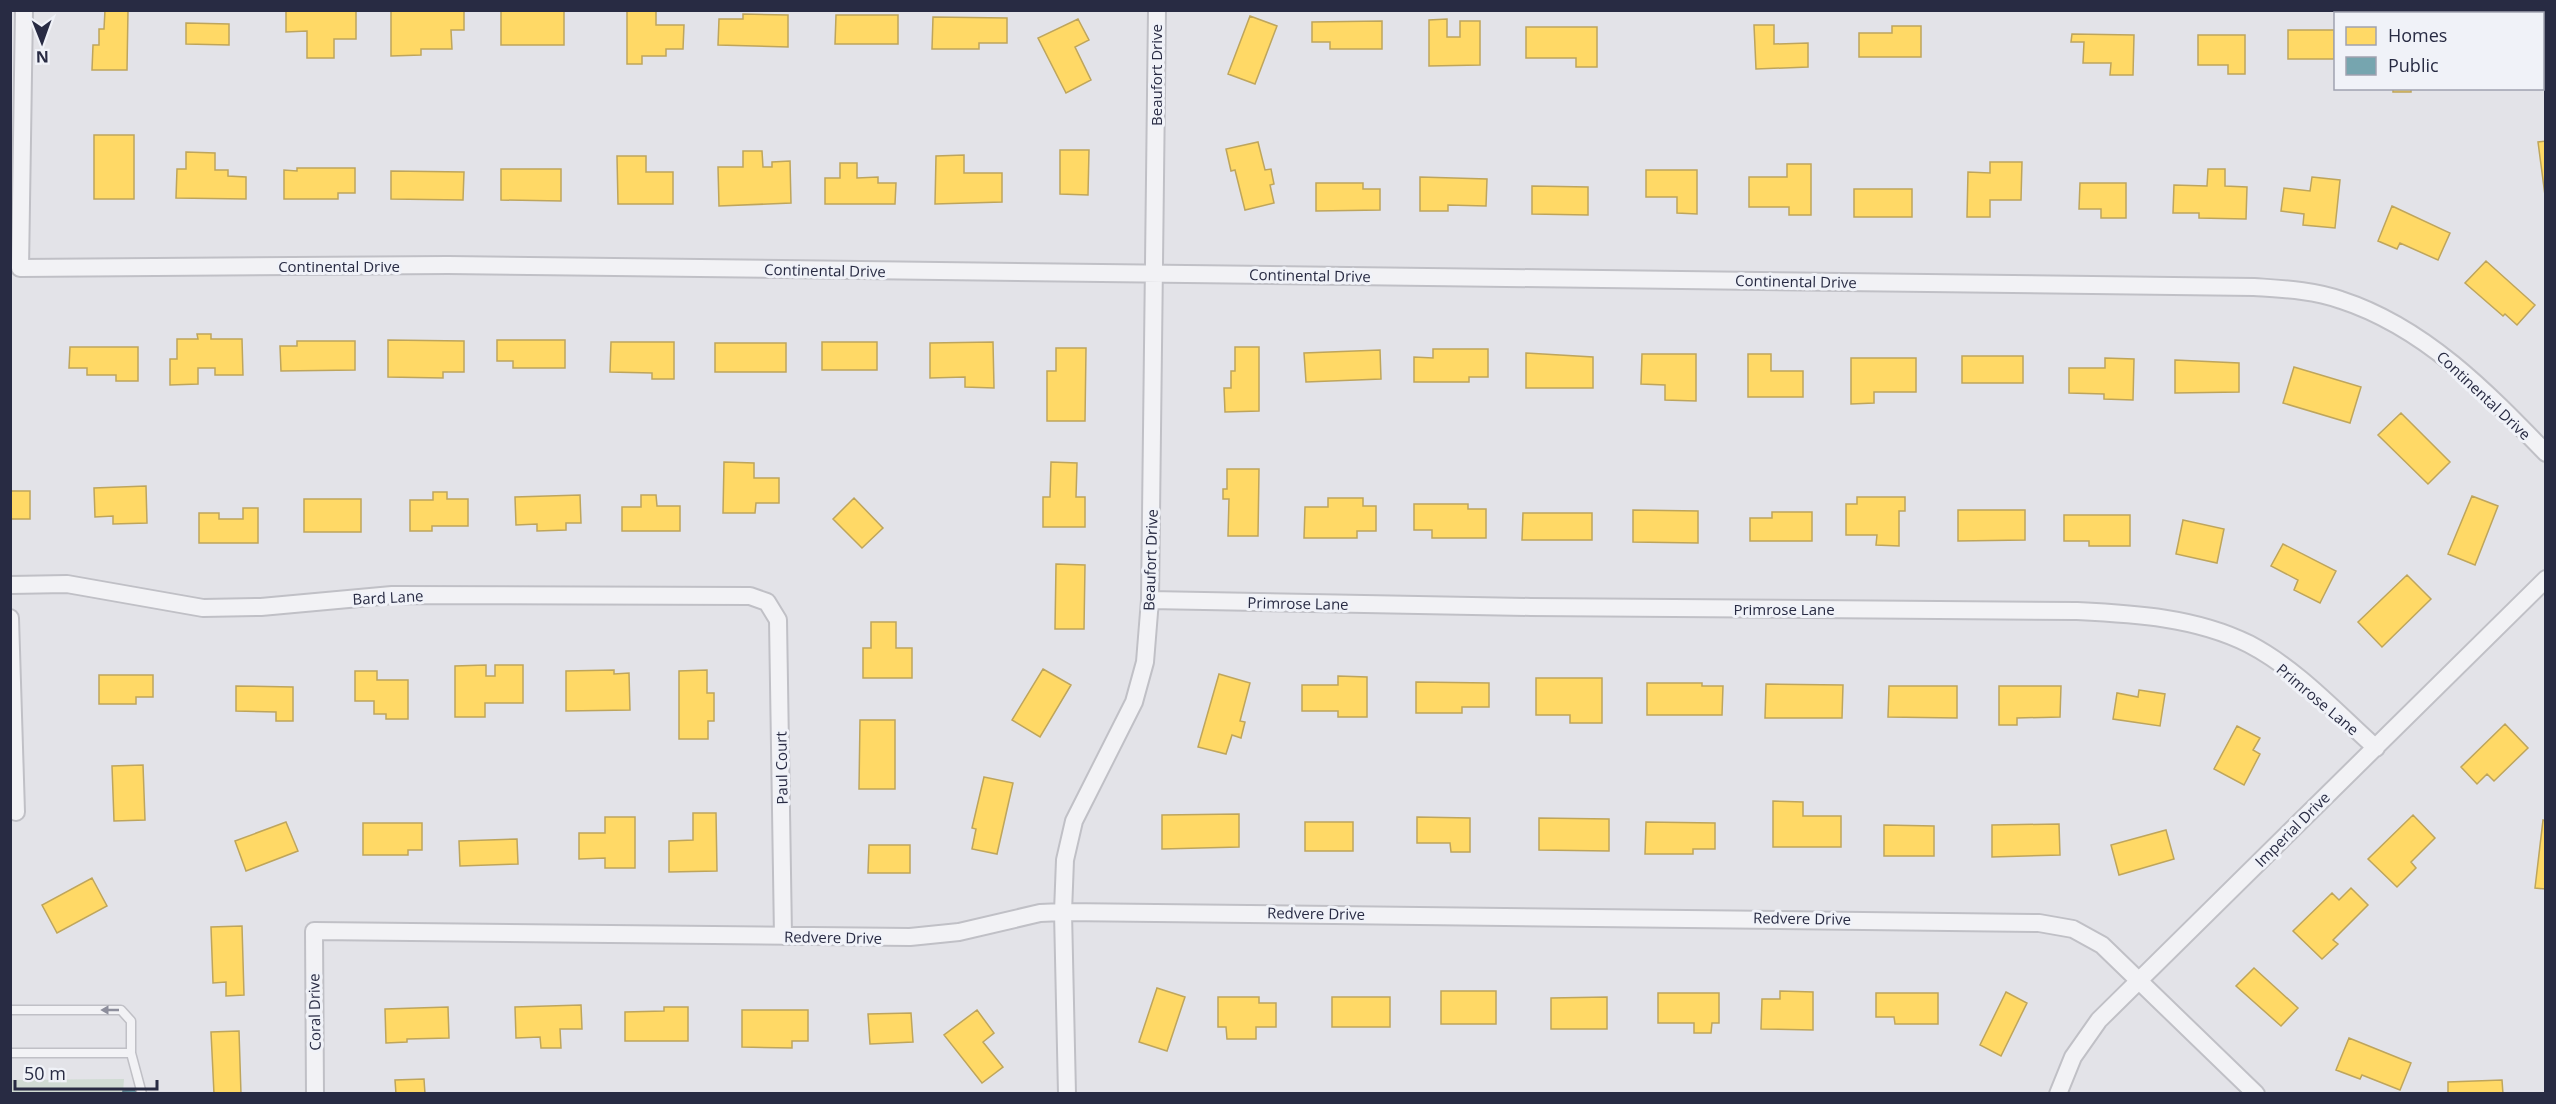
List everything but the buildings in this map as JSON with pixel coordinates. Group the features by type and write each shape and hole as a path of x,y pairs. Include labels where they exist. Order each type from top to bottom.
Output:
{"street":[{"name":"Continental Drive","path":"24,10 20,268 448,265 2160,284 2299,291 2340,299 2411,332 2454,364 2546,453"},
{"name":"Beaufort Drive","path":"1067,1094 1063,912 1065,860 1074,822 1134,702 1145,662 1150,600 1156,10"},
{"name":"Imperial Drive","path":"2058,1094 2073,1057 2099,1020 2546,579"},
{"name":"Bard Lane","path":"10,585 67,584 203,608 261,608 392,595 750,596 768,602"},
{"name":"Primrose Lane","path":"1150,600 1531,607 2076,611 2143,614 2202,626 2249,644 2293,674 2376,748"},
{"name":"Paul Court","path":"768,602 778,620 783,936"},
{"path":"10,618 16,812"},
{"name":"Redvere Drive","path":"314,931 910,937 958,932 1040,913 1063,912 2039,923 2073,929 2102,945 2256,1094"},
{"name":"Coral Drive","path":"314,931 315,1094"}],"lane":[{"path":"10,1010 121,1010 131,1021 131,1053 142,1094"},
{"path":"10,1053 131,1053"}],"shaded area":[{"path":"124,1079 123,1093 11,1093 10,1080"}]}
